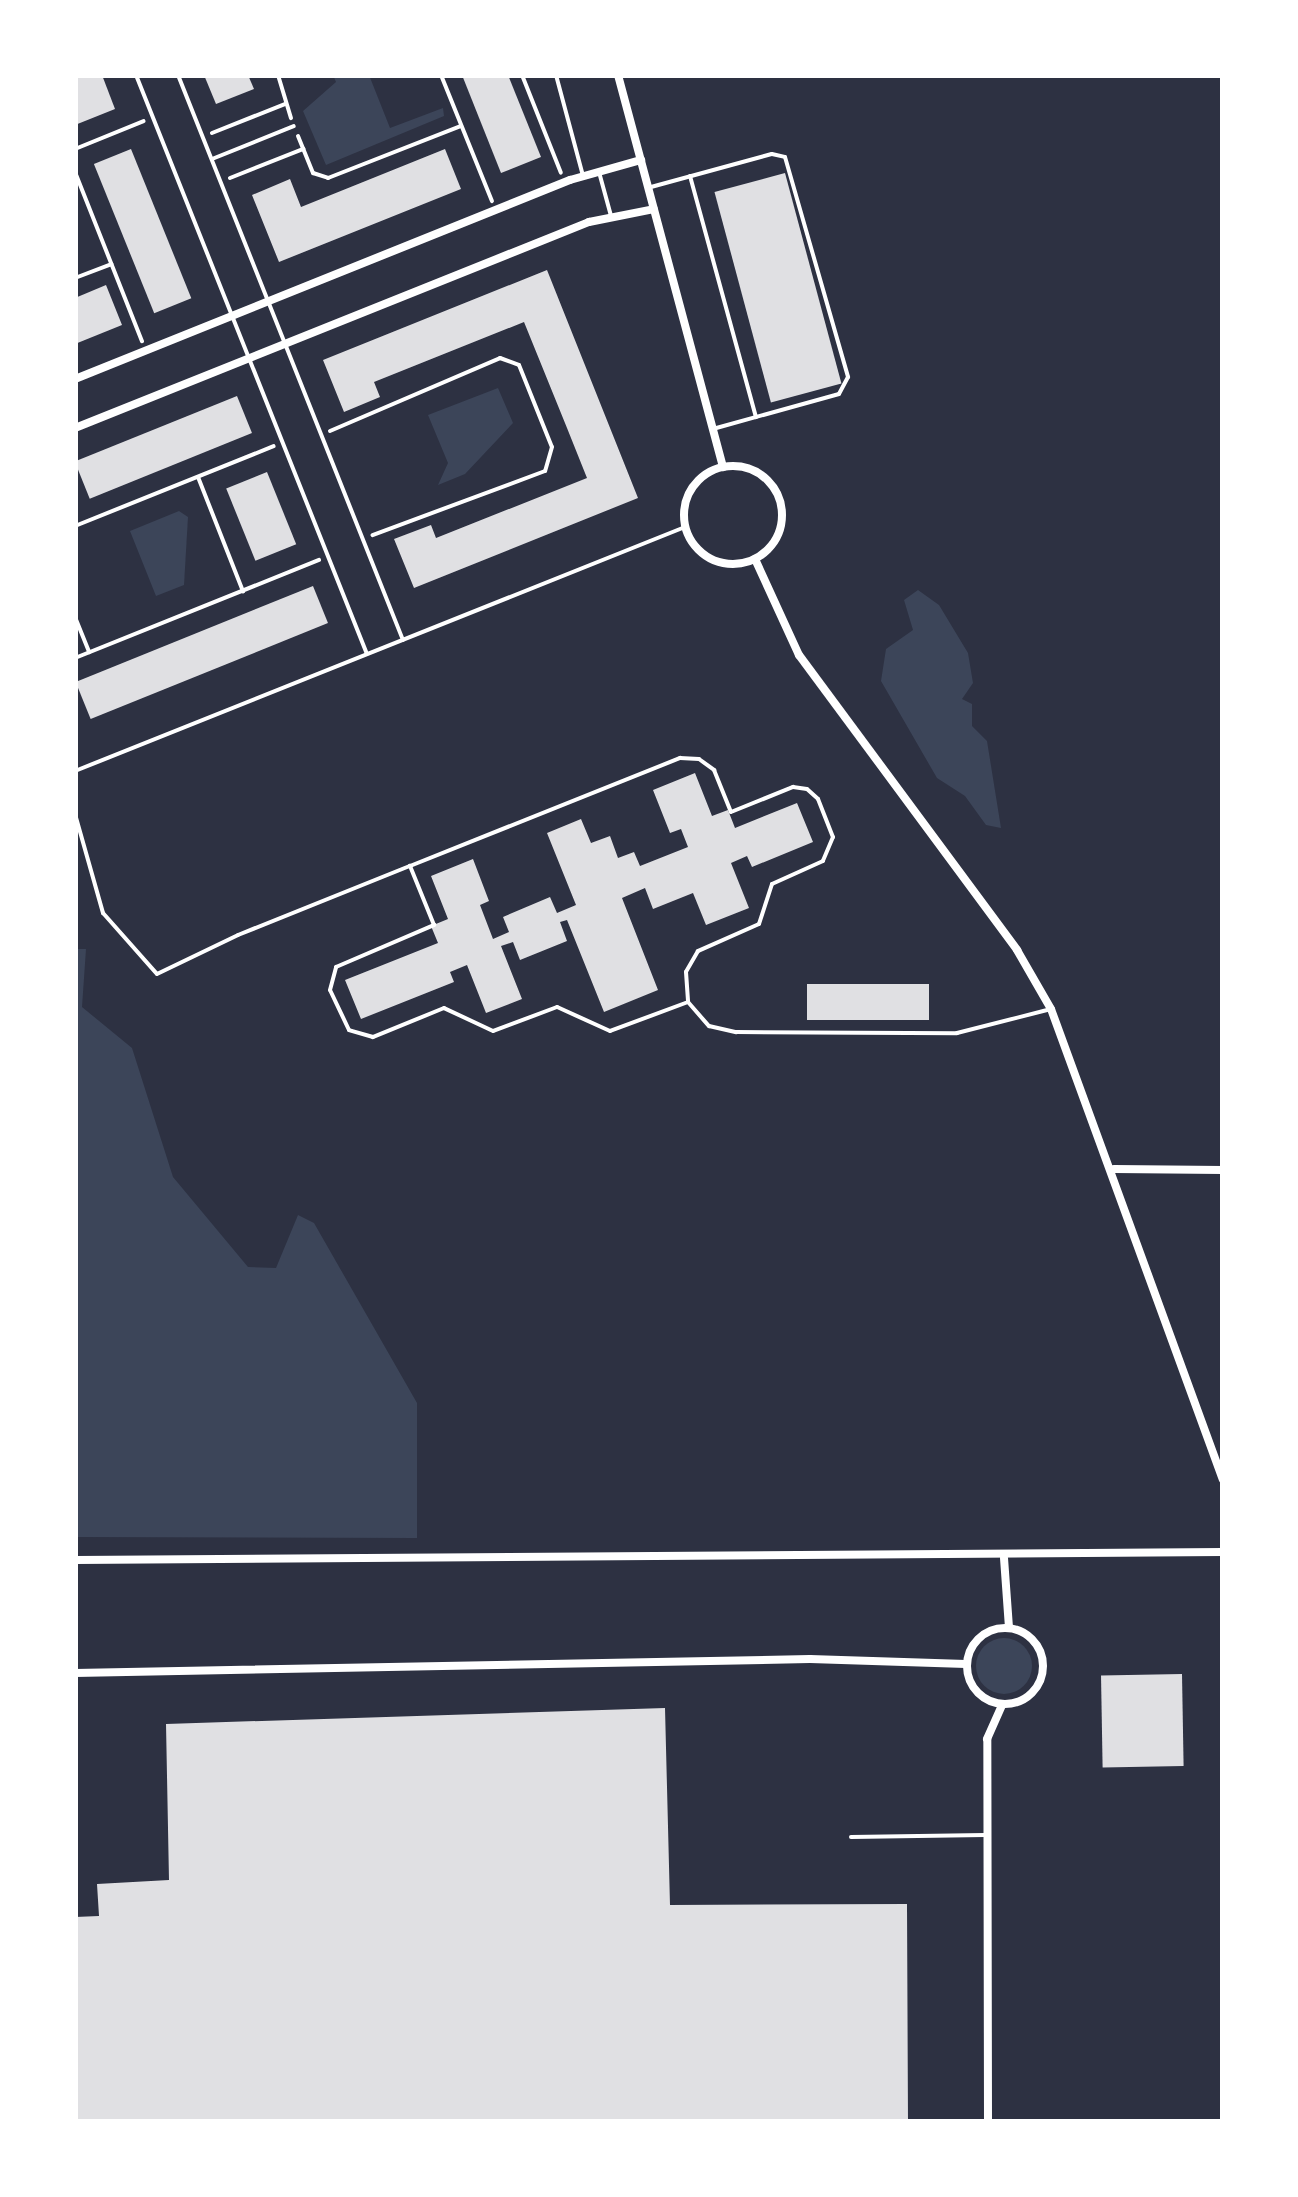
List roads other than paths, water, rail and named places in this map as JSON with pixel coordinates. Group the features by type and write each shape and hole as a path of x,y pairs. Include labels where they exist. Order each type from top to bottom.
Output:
{"street":[{"path":"618,75 723,467"},
{"path":"75,379 565,182 641,160"},
{"path":"75,428 611,216 654,210"},
{"path":"723,467 760,474 782,505 777,539 755,560 712,560 685,526 695,485 723,467"},
{"path":"755,560 799,655 1006,934 1050,1009 1114,1170 1223,1480"},
{"path":"1114,1170 1223,1170"},
{"path":"75,1560 1004,1558 1223,1552"},
{"path":"1004,1558 1009,1628"},
{"path":"1009,1628 1032,1640 1043,1670 1023,1700 1002,1705 978,1694 966,1664 978,1639 1009,1628"},
{"path":"75,1674 810,1658 966,1664"},
{"path":"988,2122 987,1739 1002,1705"}],"lane":[{"path":"136,75 367,654"},
{"path":"178,75 403,640"},
{"path":"556,75 583,176"},
{"path":"212,159 294,126"},
{"path":"648,188 772,154 785,157 848,377 844,392 713,429"},
{"path":"598,171 611,216"},
{"path":"690,176 756,418"},
{"path":"75,771 685,526"},
{"path":"75,814 102,912 157,974 410,866 680,758 700,758 714,770 731,812 793,788 807,790 818,799 830,830 830,852 772,884 760,924 698,952 686,972 688,1002 710,1026 736,1032 957,1034 1050,1009"},
{"path":"410,866 434,925 342,962 332,974 330,990 344,1024 356,1035 373,1037 444,1008 493,1031 564,1008 610,1031 688,1002"},
{"path":"852,1837 986,1835"}]}
